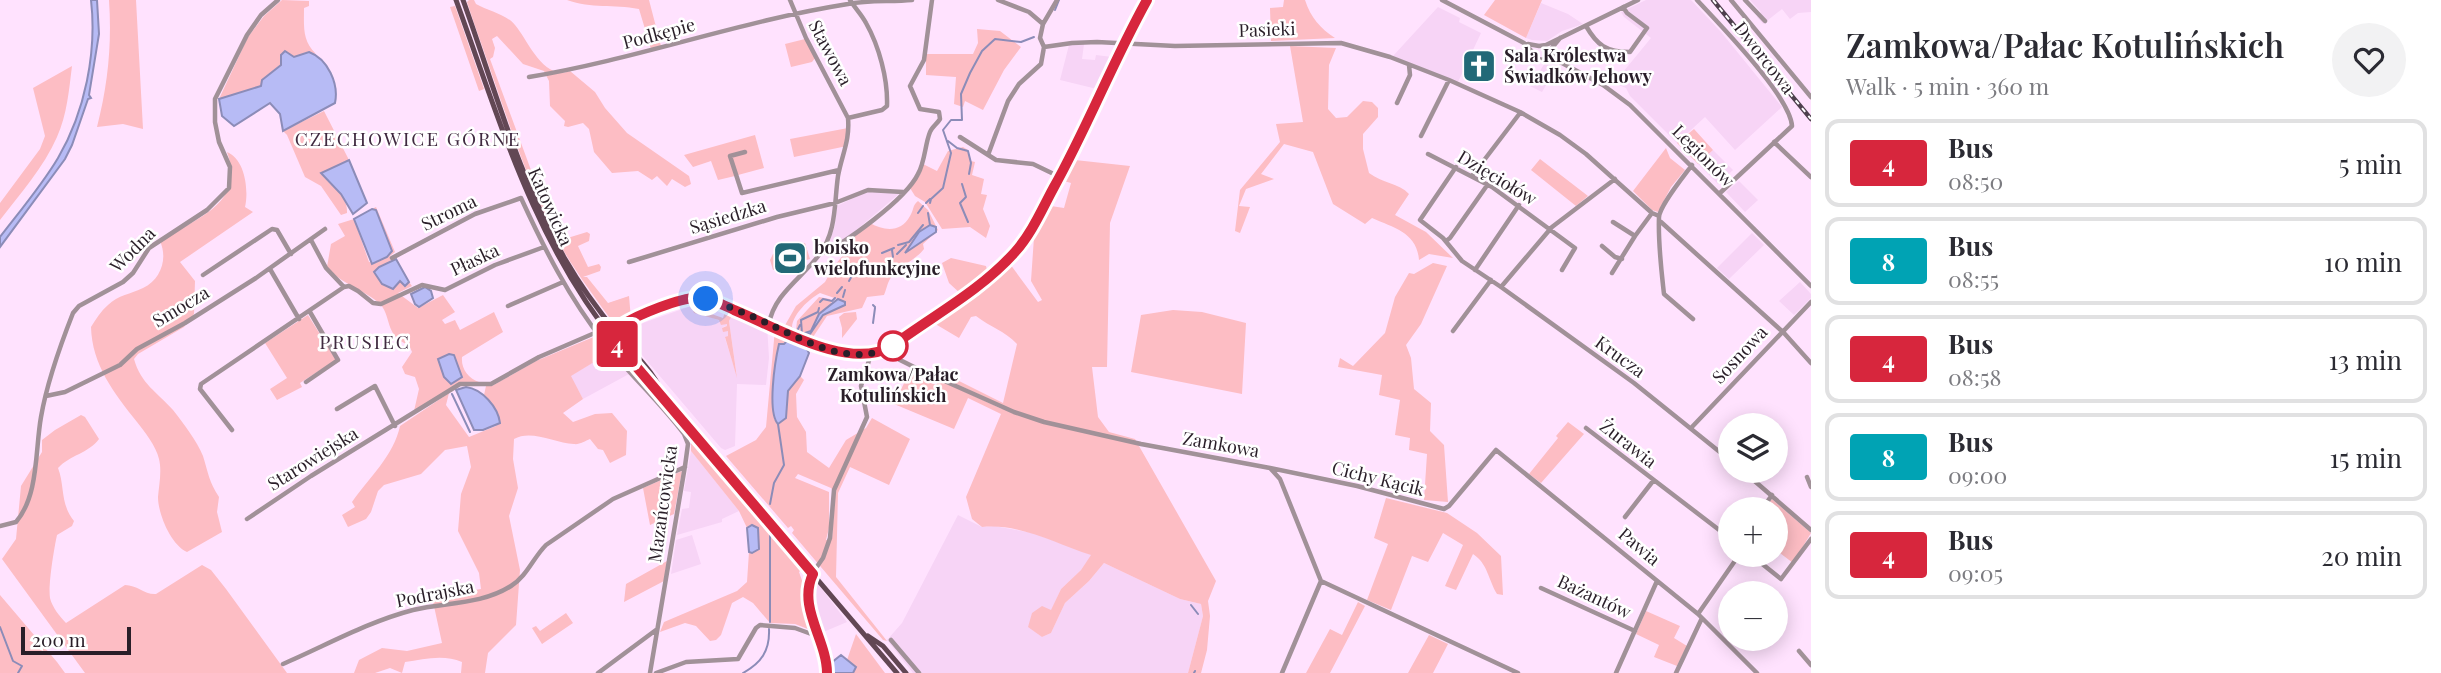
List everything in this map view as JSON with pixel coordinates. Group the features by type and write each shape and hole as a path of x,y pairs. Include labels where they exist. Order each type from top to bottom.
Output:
{"main road":[{"name":"Katowicka","path":"456,0 540,225 573,284 665,401 815,571 897,673"},
{"name":"Katowicka","path":"463,0 519,157 545,220 582,287 613,334 630,348 659,383 665,401"},
{"path":"628,326 626,334 630,348"},
{"name":"Katowicka","path":"862,632 883,646 906,673"}],"street":[{"name":"Wodna","path":"0,526 16,522 23,513 36,464 40,418 66,329 79,306 123,282 133,274 149,248 207,209 229,188 230,167 219,142 215,122 215,99 247,35 261,15 278,0"},
{"name":"Stawowa","path":"790,0 794,13 848,118"},
{"name":"Podkępie","path":"529,77 604,62 851,1 912,0"},
{"path":"819,255 841,244 903,192 920,171 930,132 940,119 939,112 920,110 912,94 910,82 924,60 932,0"},
{"path":"998,0 1029,12 1043,24"},
{"path":"988,155 1008,101 1019,84 1041,64 1044,47 1040,38 1043,24 1057,0"},
{"path":"544,247 563,282 604,342 621,326 682,301 699,298 828,350 871,354 888,349 967,295 1005,262 1027,237 1082,137 1123,43 1147,0"},
{"path":"1442,0 1524,43 1542,61 1551,53 1560,37"},
{"path":"1524,43 1546,45 1638,0"},
{"name":"Dworcowa","path":"1697,0 1780,97 1792,126 1720,193"},
{"path":"1731,0 1811,97"},
{"path":"1745,0 1765,21"},
{"path":"769,324 777,301 819,255 833,226 839,170 848,144 848,118 882,110 887,106 882,65 876,45 866,23 851,1"},
{"path":"1586,26 1598,44 1630,52 1647,28 1623,7"},
{"name":"Pasieki","path":"1044,47 1072,43 1216,46 1334,42 1390,57 1449,80 1520,112 1569,142 1724,276 1809,356 1811,363"},
{"name":"Legionów","path":"1546,45 1562,63 1623,99 1811,286"},
{"path":"1536,53 1539,46"},
{"path":"1397,103 1410,75 1409,65"},
{"path":"1420,136 1449,80"},
{"path":"1472,176 1520,112"},
{"path":"960,137 996,160 1033,164 1060,177"},
{"path":"1774,142 1811,177"},
{"path":"745,152 730,156 742,193 839,170"},
{"name":"Dzięciołów","path":"1428,154 1488,184 1575,248 1562,270"},
{"path":"1692,165 1674,188 1660,219 1657,245 1664,294 1693,319"},
{"name":"Krucza","path":"1456,167 1420,220 1446,241 1462,261 1501,287 1718,450"},
{"path":"1501,287 1550,228 1615,179"},
{"path":"1446,241 1488,184"},
{"name":"Sąsiedzka","path":"629,262 777,217 835,203 868,190 903,192"},
{"name":"Stroma","path":"392,258 475,214 521,198 544,247"},
{"path":"1475,270 1519,205"},
{"path":"1612,273 1652,213"},
{"path":"1614,222 1635,236"},
{"path":"203,275 272,229 278,230 292,254"},
{"name":"Smocza","path":"46,396 65,392 115,368 137,349 185,323 270,269 325,229"},
{"name":"Płaska","path":"311,240 326,268 344,287 349,286 373,303 381,304 422,285 445,290 495,265 544,247"},
{"path":"1602,246 1622,259"},
{"path":"270,269 299,319"},
{"path":"1453,331 1490,280"},
{"path":"508,306 563,282"},
{"path":"232,430 200,389 201,384 344,287"},
{"name":"Sosnowa","path":"1691,428 1811,302"},
{"path":"306,382 338,360 310,312"},
{"path":"613,334 637,319"},
{"name":"Starowiejska","path":"247,519 460,384 491,384 533,360 597,332"},
{"name":"Mazańcowicka","path":"604,342 684,434 688,444 650,673"},
{"name":"Zamkowa","path":"888,349 895,357 912,366 996,405 1044,422 1141,444 1270,468 1280,480 1321,582"},
{"path":"827,673 825,653 808,597 809,582 823,558 830,538 834,491 867,417 861,386 871,354"},
{"name":"Starowiejska","path":"337,408 374,386 395,426"},
{"name":"Żurawia","path":"1586,428 1718,529"},
{"name":"Cichy Kącik","path":"1270,468 1357,486 1444,509 1496,450"},
{"name":"Pawia","path":"1496,450 1700,616 1757,673"},
{"name":"Podrajska","path":"283,664 393,616 442,604 484,599 502,591 523,576 537,553 556,537 613,499 685,466"},
{"path":"1807,478 1811,486"},
{"name":"Żurawia","path":"1625,517 1653,481"},
{"path":"1758,483 1811,530"},
{"path":"1766,567 1781,579 1811,539"},
{"path":"1676,673 1700,616 1731,567"},
{"path":"1616,673 1658,581"},
{"path":"1282,673 1321,582 1518,673"},
{"name":"Bażantów","path":"1541,588 1635,631"},
{"path":"656,673 686,662 738,659 760,625 796,628 818,634"},
{"path":"598,673 657,629"},
{"path":"891,640 919,673"},
{"path":"1799,651 1811,664"}],"shaded area":[{"path":"109,0 136,0 143,129 123,124 97,127 108,64"},
{"path":"282,0 309,1 309,6 304,8 305,33 308,44 316,54 309,52 294,58 281,55 281,64 262,80 261,86 219,99 248,37 264,16"},
{"path":"474,0 476,4 511,21 544,65 560,73 570,71 595,92 627,133 689,176 691,184 685,187 672,179 667,186 657,176 652,180 638,171 612,173 594,152 589,129 583,123 564,126 565,121 550,106 549,81 544,71 523,64 497,36 492,39 495,48 490,59 545,208 561,240 587,232 590,234 589,241 578,246 588,267 599,264 601,267 600,271 583,277 587,277 608,303 629,296 631,319 619,325 614,324 577,272 544,213 512,132 467,2"},
{"path":"567,0 649,0 661,46 651,49 639,9"},
{"path":"1284,0 1305,0 1317,22 1335,38 1271,41 1270,8 1283,7"},
{"path":"1495,0 1542,0 1526,38 1484,15"},
{"path":"1646,0 1691,0 1721,32 1782,107 1735,150 1705,117 1677,143 1630,96 1626,88 1614,83 1651,38 1621,12"},
{"path":"1750,0 1811,0 1811,12 1798,13 1790,19 1782,9 1763,24 1757,17 1761,12"},
{"path":"1541,3 1568,14 1583,24 1562,31 1547,41 1526,38"},
{"path":"455,6 484,89 479,91 450,7"},
{"path":"1438,7 1481,33 1458,82 1393,56"},
{"path":"977,29 1000,31 1021,47 1004,70 983,110 965,101 963,107 954,104 956,77 926,75 926,54 973,54 978,43"},
{"path":"805,39 815,58 812,62 791,67 785,44"},
{"path":"1084,44 1082,59 1095,60 1096,55 1112,57 1097,89 1060,80 1069,45"},
{"path":"1290,46 1336,48 1329,65 1328,109 1336,118 1347,117 1363,101 1372,102 1378,108 1378,117 1363,134 1363,149 1369,173 1409,194 1395,215 1426,232 1453,258 1429,254 1419,260 1414,243 1403,233 1372,218 1365,224 1333,204 1313,152 1284,144 1261,174 1274,179 1246,189 1239,206 1250,207 1240,233 1235,231 1240,190 1280,142 1276,124 1303,122"},
{"path":"1545,63 1558,65 1542,92 1530,86"},
{"path":"72,66 65,111 52,148 39,170 0,220 0,203 40,149 45,136 33,88"},
{"path":"324,111 349,160 321,173 345,201 347,213 341,215 321,186 305,177 283,131"},
{"path":"848,128 847,146 794,157 790,139"},
{"path":"1694,129 1713,150 1698,164 1677,143"},
{"path":"755,135 764,168 738,175 729,155 735,176 718,180 711,161 693,167 684,155"},
{"path":"963,147 968,150 971,161 975,162 972,175 984,179 981,194 987,195 983,209 990,226 986,238 970,227 942,229 925,202 915,196 910,188 920,175 923,164 937,171 948,151"},
{"path":"1666,148 1670,158 1685,170 1671,187 1658,212 1652,210 1633,191"},
{"path":"1713,150 1733,170 1718,184 1698,164"},
{"path":"227,152 242,168 246,184 245,207 253,212 180,262 195,281 194,314 184,327 134,359 145,381 173,410 194,438 219,497 217,512 222,532 187,552 171,536 160,512 160,468 155,449 106,378 95,354 91,327 112,302 143,288 154,279 163,261 160,241 202,216 224,197 230,185 231,170"},
{"path":"1540,159 1588,196 1576,206 1531,170"},
{"path":"1075,160 1130,166 1110,223 1107,367 1092,367 1098,417 1109,432 1135,439 1216,581 1208,601 1210,616 1207,650 1201,673 1188,673 1203,616 1201,604 1180,599 1104,563 1065,603 1051,633 1042,637 1028,627 1032,613 1042,606 1051,610 1061,589 1081,570 1091,555 1024,531 982,527 972,519 966,497 1001,414 968,398 954,429 894,404 909,373 936,385 939,380 1002,409 1002,405 937,375 941,372 1003,403 1017,344 976,316 971,317 959,338 932,322 981,291 1010,264 1038,302 1042,300 1031,281 1034,237 1051,206 1064,208 1071,183 1064,181"},
{"path":"1739,181 1758,200 1745,212 1726,192"},
{"path":"868,191 900,193 841,243 827,248 835,226 837,206"},
{"path":"918,201 928,210 938,230 923,244 924,249 920,253 893,274 884,295 867,297 862,308 827,316 811,340 784,327 796,306 825,282 846,252 836,248 870,223 886,229 897,228 906,222","holes":["820,293 846,302 846,305 823,315 814,329 819,314 832,304 830,299 819,297 797,321 796,330 792,327 802,307"]},
{"path":"376,207 395,252 390,256 395,286 400,281 409,282 412,286 398,293 418,308 443,295 455,312 442,320 445,324 455,320 460,330 494,312 503,332 462,357 466,372 479,382 460,383 414,411 419,389 415,377 405,374 402,367 412,352 409,345 395,336 383,307 378,302 339,278 327,267 331,244 345,236 338,224 354,219 369,262 376,263 387,257 376,210 372,209"},
{"path":"1752,233 1764,245 1729,279 1717,268"},
{"name":"boisko wielofunkcyjne","path":"805,243 810,259 773,270 770,260 773,254"},
{"path":"951,258 986,266 988,274 962,295 949,283 942,263"},
{"path":"1433,263 1447,266 1421,324 1406,345 1411,358 1414,389 1431,403 1430,431 1444,445 1448,502 1424,500 1427,454 1409,450 1410,438 1395,435 1400,400 1379,395 1382,375 1338,367 1340,358 1353,366 1385,333 1395,297 1409,273 1414,274"},
{"path":"1800,282 1811,294 1811,298 1794,315 1779,301"},
{"path":"692,302 734,312 729,321 737,378 725,337 728,336 728,331 723,332 722,328 727,324 721,325 719,320 694,313 691,306 723,318 725,312"},
{"path":"691,306 692,309 727,324 722,327 728,331 725,338 737,377 729,321 734,312 767,325 769,358 766,385 737,384 735,446 725,450 636,348 633,341 635,329 643,323"},
{"path":"1173,310 1202,312 1246,323 1242,394 1131,372 1141,315"},
{"path":"856,312 857,319 842,338 839,317 844,313"},
{"path":"308,315 336,360 300,383 302,387 277,400 270,389 287,378 265,343"},
{"path":"775,329 788,335 784,344 779,344 777,353 774,420 786,418 788,391 800,376 804,380 796,394 797,417 806,432 807,452 829,468 846,440 866,428 872,418 910,439 889,485 850,467 838,493 836,577 887,641 883,640 792,533 794,530 791,526 788,528 726,456 756,440 766,427","holes":["798,474 831,488 835,493 832,539 826,540 829,528 829,492 795,478"]},
{"path":"596,336 609,353 571,376 583,399 563,413 573,422 595,414 612,413 627,431 626,455 610,463 603,450 598,449 590,439 576,444 528,435 514,439 513,459 518,488 509,516 520,570 516,625 488,653 485,673 461,673 462,662 441,658 405,662 402,673 390,668 375,673 354,673 359,660 382,648 407,651 442,643 432,597 481,589 479,573 458,531 461,494 471,467 467,446 445,450 421,474 384,485 378,491 366,519 348,527 342,515 355,507 352,502 387,456 400,426 449,393 446,405 469,437 496,426 498,414 484,395 486,386 492,386 536,361"},
{"path":"609,353 629,374 583,399 570,376"},
{"path":"81,415 99,439 90,448 58,468 65,502 74,521 72,526 57,535 53,558 50,598 59,615 66,623 125,585 156,594 202,565 211,570 226,589 287,673 85,673 2,559 16,539 21,486 42,452 42,440"},
{"path":"1568,422 1584,434 1541,483 1529,474"},
{"path":"693,441 802,569 799,572 813,631 795,624 770,623 753,603 743,597 732,603 721,635 716,640 710,641 696,626 685,623 660,632 664,622 737,591 747,582 749,552 759,549 758,528 750,525 747,528 739,511 691,451"},
{"path":"691,451 739,511 722,519 722,522 677,535 682,509 689,508 691,492 684,491"},
{"path":"682,471 674,514 650,525 643,488"},
{"path":"1386,498 1447,513 1477,533 1501,556 1503,595 1497,594 1485,567 1473,554 1456,590 1445,586 1463,545 1443,533 1428,562 1412,556 1391,610 1367,600 1388,544 1374,538"},
{"path":"1788,513 1811,533 1793,563 1788,559"},
{"path":"958,515 982,527 994,526 1033,533 1092,555 1061,589 1051,611 1028,626 1042,637 1051,633 1065,603 1104,563 1180,599 1201,604 1203,616 1188,673 913,673 887,640 902,623"},
{"path":"692,535 701,564 671,574 676,540"},
{"path":"667,561 664,581 624,602 626,584"},
{"path":"815,580 847,622 821,633 810,597"},
{"path":"0,595 57,662 65,673 0,673"},
{"path":"1358,602 1365,606 1330,673 1306,673 1330,629 1342,635"},
{"path":"1646,611 1680,626 1674,638 1687,646 1677,666 1654,657 1659,645 1636,634"},
{"path":"566,613 573,623 542,644 532,628 536,626 540,631"},
{"path":"856,634 885,673 853,673 856,667 847,660"},
{"path":"1429,635 1448,644 1433,673 1408,673"}],"water":[{"path":"91,0 97,0 99,34 89,95 91,98 88,99 65,159 0,247 0,237 58,158 82,102 92,40"},
{"path":"285,51 294,57 309,52 322,60 334,80 335,103 283,131 280,114 270,103 234,126 222,116 219,99 261,86 262,80 281,65 281,55"},
{"path":"349,160 367,203 353,214 341,194 321,173"},
{"path":"372,209 376,210 392,251 387,257 372,264 354,219"},
{"path":"930,225 936,227 936,232 905,253 919,232"},
{"path":"396,259 409,282 405,286 400,281 393,289 382,284 374,272"},
{"path":"425,287 431,291 433,298 419,307 411,294"},
{"path":"838,299 845,302 845,305 823,315 810,334 802,334 811,331 819,314"},
{"path":"787,341 803,346 809,353 800,376 788,391 786,418 778,424 772,398 774,374 779,344"},
{"path":"449,354 454,355 462,377 451,384 444,377 438,359"},
{"path":"466,387 478,391 488,400 500,423 483,430 474,430 456,390"},
{"path":"752,525 758,528 759,549 752,553 749,552 747,528"},
{"path":"841,655 856,667 853,673 833,673 831,663"}],"waterway":[{"path":"1055,10 1059,0"},
{"path":"930,203 943,188 951,153 943,130 951,120 962,120 961,94 982,51 995,39 1021,42 1034,37"},
{"path":"948,141 957,148 968,151 971,163 969,174"},
{"path":"962,184 966,197 960,203 968,222"},
{"path":"926,203 930,199"},
{"path":"918,213 923,206"},
{"path":"928,213 930,225"},
{"path":"898,245 909,242 923,225"},
{"path":"897,254 906,245"},
{"path":"882,253 894,248"},
{"path":"892,250 893,257"},
{"path":"849,281 857,267 868,261"},
{"path":"837,293 842,287"},
{"path":"843,297 845,290"},
{"path":"820,302 823,299 832,301 835,298"},
{"path":"802,334 801,320 818,312 819,308"},
{"path":"873,323 875,308"},
{"path":"794,330 797,331 800,325"},
{"path":"452,394 470,432"},
{"path":"770,504 774,483 784,465 778,424"},
{"path":"770,535 770,622"},
{"path":"1191,605 1198,614"},
{"path":"0,627 13,661 22,666 18,673"},
{"path":"743,673 763,656 768,644 769,629"}],"railway":[{"path":"1713,0 1811,119"}],"bus line":[{"name":"4","path":"827,673 825,653 808,597 809,582 813,574 611,337 621,326 642,316 682,301 699,298 835,352 871,354 892,346 984,282 1027,237 1082,137 1111,67 1147,0"}],"place":[{"name":"Sala Królestwa Świadków Jehowy","path":"1479,66"},
{"name":"boisko wielofunkcyjne","path":"790,258"},
{"name":"Zamkowa/Pałac Kotulińskich","path":"893,346"}],"district":[{"name":"CZECHOWICE GÓRNE","path":"408,139"},
{"name":"PRUSIEC","path":"365,342"}],"route":[{"path":"706,299 835,352 871,354 893,346"}]}
